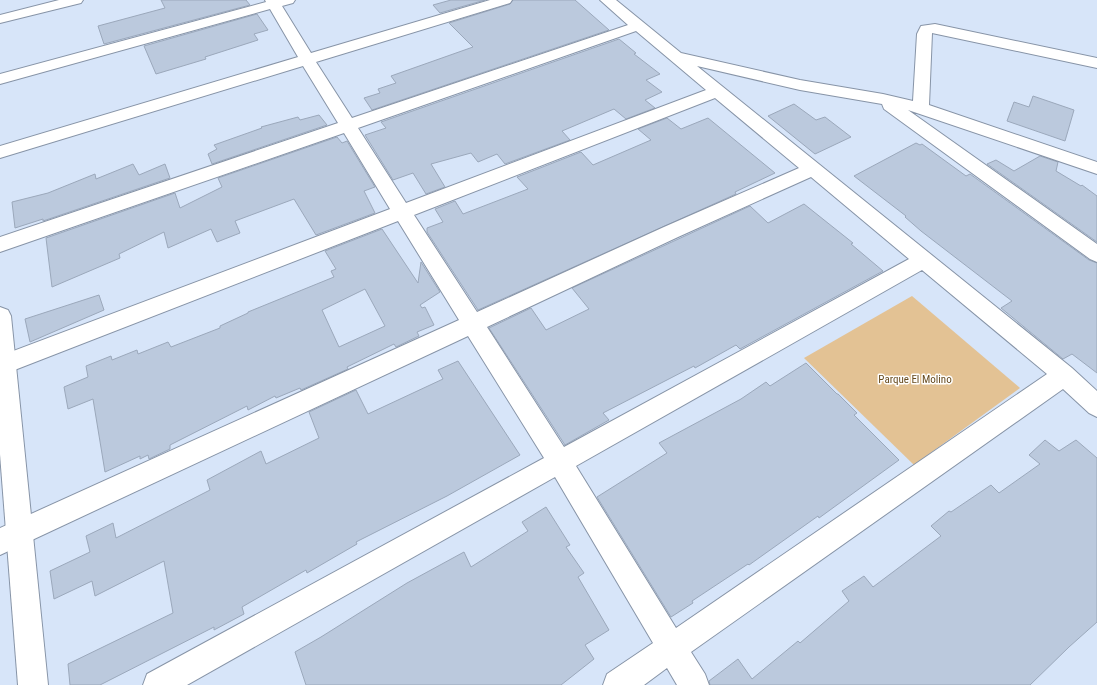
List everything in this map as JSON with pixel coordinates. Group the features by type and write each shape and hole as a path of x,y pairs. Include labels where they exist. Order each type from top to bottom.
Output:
{"street":[{"path":"0,19 76,0"},
{"path":"0,152 505,0"},
{"path":"607,0 1064,375 1097,406"},
{"path":"0,79 279,1 307,60 349,125 472,325 560,462 694,685"},
{"path":"0,245 638,26"},
{"path":"921,108 924,34 926,29 935,28 1097,63"},
{"path":"674,55 793,83 883,99 921,108 1097,168"},
{"path":"4,364 718,91"},
{"path":"883,99 1097,254"},
{"path":"9,537 671,232 812,169"},
{"path":"158,685 924,260"},
{"path":"0,316 4,364 9,537 33,685"},
{"path":"618,685 1064,375"}],"green space":[{"name":"Parque El Molino","path":"912,296 1020,388 914,465 804,358"}],"building":[{"path":"161,0 246,0 250,5 104,44 98,26 165,8"},
{"path":"451,0 485,0 440,13 433,5"},
{"path":"513,0 575,0 609,30 372,110 364,98 380,93 378,89 396,83 391,76 473,47 449,23 510,4"},
{"path":"257,14 268,30 254,34 258,40 205,57 206,59 156,74 144,46"},
{"path":"619,39 636,53 634,54 660,74 646,80 662,92 645,100 655,108 626,119 614,109 562,131 570,140 505,164 497,154 478,162 471,153 431,164 445,187 426,194 413,173 393,180 365,135 386,128 381,122"},
{"path":"1033,96 1074,110 1065,141 1007,121 1014,102 1029,107"},
{"path":"794,104 816,120 825,117 851,137 815,154 768,116"},
{"path":"319,115 327,125 212,164 208,154 217,149 214,145 262,128 261,127 298,117 300,120"},
{"path":"667,118 681,129 708,118 775,173 735,192 736,194 478,310 427,232 427,228 443,222 435,209 455,201 463,214 528,189 517,177 581,152 593,165 651,140 638,129"},
{"path":"337,137 342,143 347,141 375,187 364,191 375,213 316,235 294,199 235,221 240,233 217,242 211,229 168,248 164,232 119,254 120,258 52,287 46,238 175,193 180,208 222,187 218,178"},
{"path":"916,143 920,145 922,144 966,176 970,174 1089,260 1097,263 1097,373 1072,354 1063,359 1001,308 1012,301 921,231 905,217 906,216 854,176"},
{"path":"1040,156 1058,162 1056,171 1081,186 1082,185 1097,196 1097,242 987,164 996,160 1014,171"},
{"path":"133,164 139,175 165,164 170,178 43,221 43,219 15,228 12,202 48,193 95,174 96,179"},
{"path":"804,204 853,243 851,244 883,271 740,349 736,345 695,368 694,366 603,413 609,420 565,445 489,328 531,308 546,330 589,309 572,288 750,206 768,223"},
{"path":"382,229 418,283 421,262 440,292 420,305 422,308 425,307 434,325 417,332 419,336 396,347 394,344 347,367 348,369 301,390 300,388 276,398 275,396 248,410 247,406 170,445 170,449 149,459 148,455 140,459 140,456 105,472 93,399 68,409 64,387 88,377 86,366 111,356 112,360 137,350 138,354 168,342 171,347 220,328 220,326 248,312 334,277 331,271 336,269 325,251","holes":["365,289 385,326 339,347 322,310"]},
{"path":"99,295 104,310 30,342 25,319"},
{"path":"458,361 520,455 447,496 356,542 357,544 307,573 306,570 242,607 244,614 214,630 214,627 100,685 70,685 68,664 173,613 164,561 95,596 92,581 54,599 50,571 90,552 86,536 113,523 116,538 210,490 207,480 261,451 266,464 319,438 309,412 356,390 368,414 443,379 438,370"},
{"path":"806,363 857,413 854,415 899,460 819,518 818,516 749,565 748,564 692,601 693,603 671,617 597,497 667,453 659,443 741,399 766,382 770,386"},
{"path":"1045,440 1059,451 1076,440 1097,458 1097,622 1030,685 710,685 709,681 738,659 752,679 798,641 800,643 849,601 842,591 864,576 873,587 941,536 931,526 949,511 951,512 991,485 999,493 1040,464 1029,455"},
{"path":"546,507 570,545 566,547 584,573 578,577 609,630 585,645 594,659 561,685 306,685 295,652 407,583 464,552 471,567 528,531 522,522"}]}
